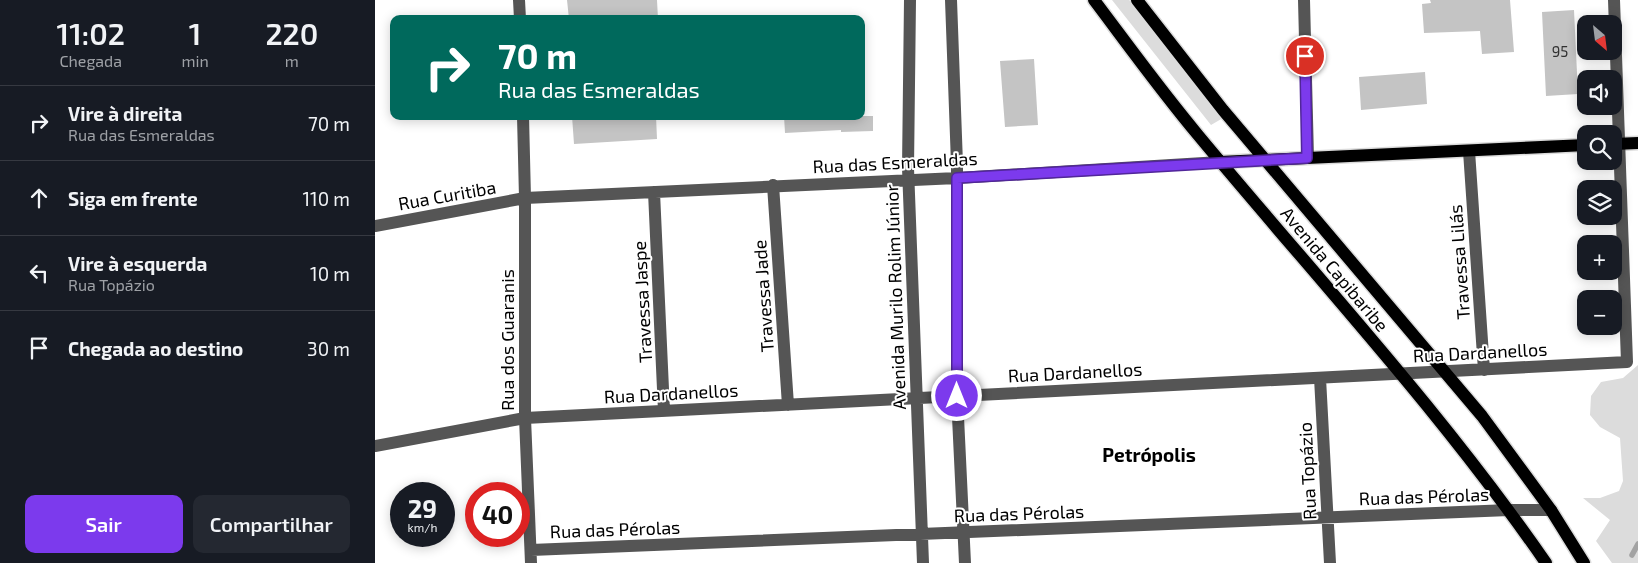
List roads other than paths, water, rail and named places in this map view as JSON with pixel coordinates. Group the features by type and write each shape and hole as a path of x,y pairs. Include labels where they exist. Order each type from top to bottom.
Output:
{"main road":[{"name":"Avenida Capibaribe","path":"1094,0 1220,162 1400,374 1509,510 1545,563"},
{"name":"Avenida Capibaribe","path":"1137,0 1223,110 1482,416 1551,510 1584,563"},
{"path":"1622,144 1638,143"},
{"name":"Rua das Esmeraldas","path":"1220,162 1577,145"}],"street":[{"path":"519,0 520,15"},
{"name":"Avenida Murilo Rolim Júnior","path":"910,0 909,179 915,398 923,563"},
{"path":"951,0 957,178 957,396 965,563"},
{"path":"1304,0 1307,158"},
{"path":"1614,0 1617,125"},
{"name":"Rua dos Guaranis","path":"523,120 525,418 531,556"},
{"name":"Travessa Lilás","path":"1469,151 1484,370"},
{"name":"Rua das Esmeraldas","path":"525,198 773,185 957,178 1220,162"},
{"name":"Rua Dardanellos","path":"375,446 525,418 1627,362 1618,170"},
{"name":"Travessa Jade","path":"773,185 787,404"},
{"name":"Travessa Jaspe","path":"654,192 664,411"},
{"name":"Rua Curitiba","path":"375,226 525,198"},
{"name":"Rua Topázio","path":"1319,378 1329,563"},
{"name":"Rua das Pérolas","path":"531,556 964,532 1509,510 1551,510"}],"waterway":[{"path":"1632,555 1638,544"}],"district":[{"name":"Petrópolis","path":"1149,454"}]}
